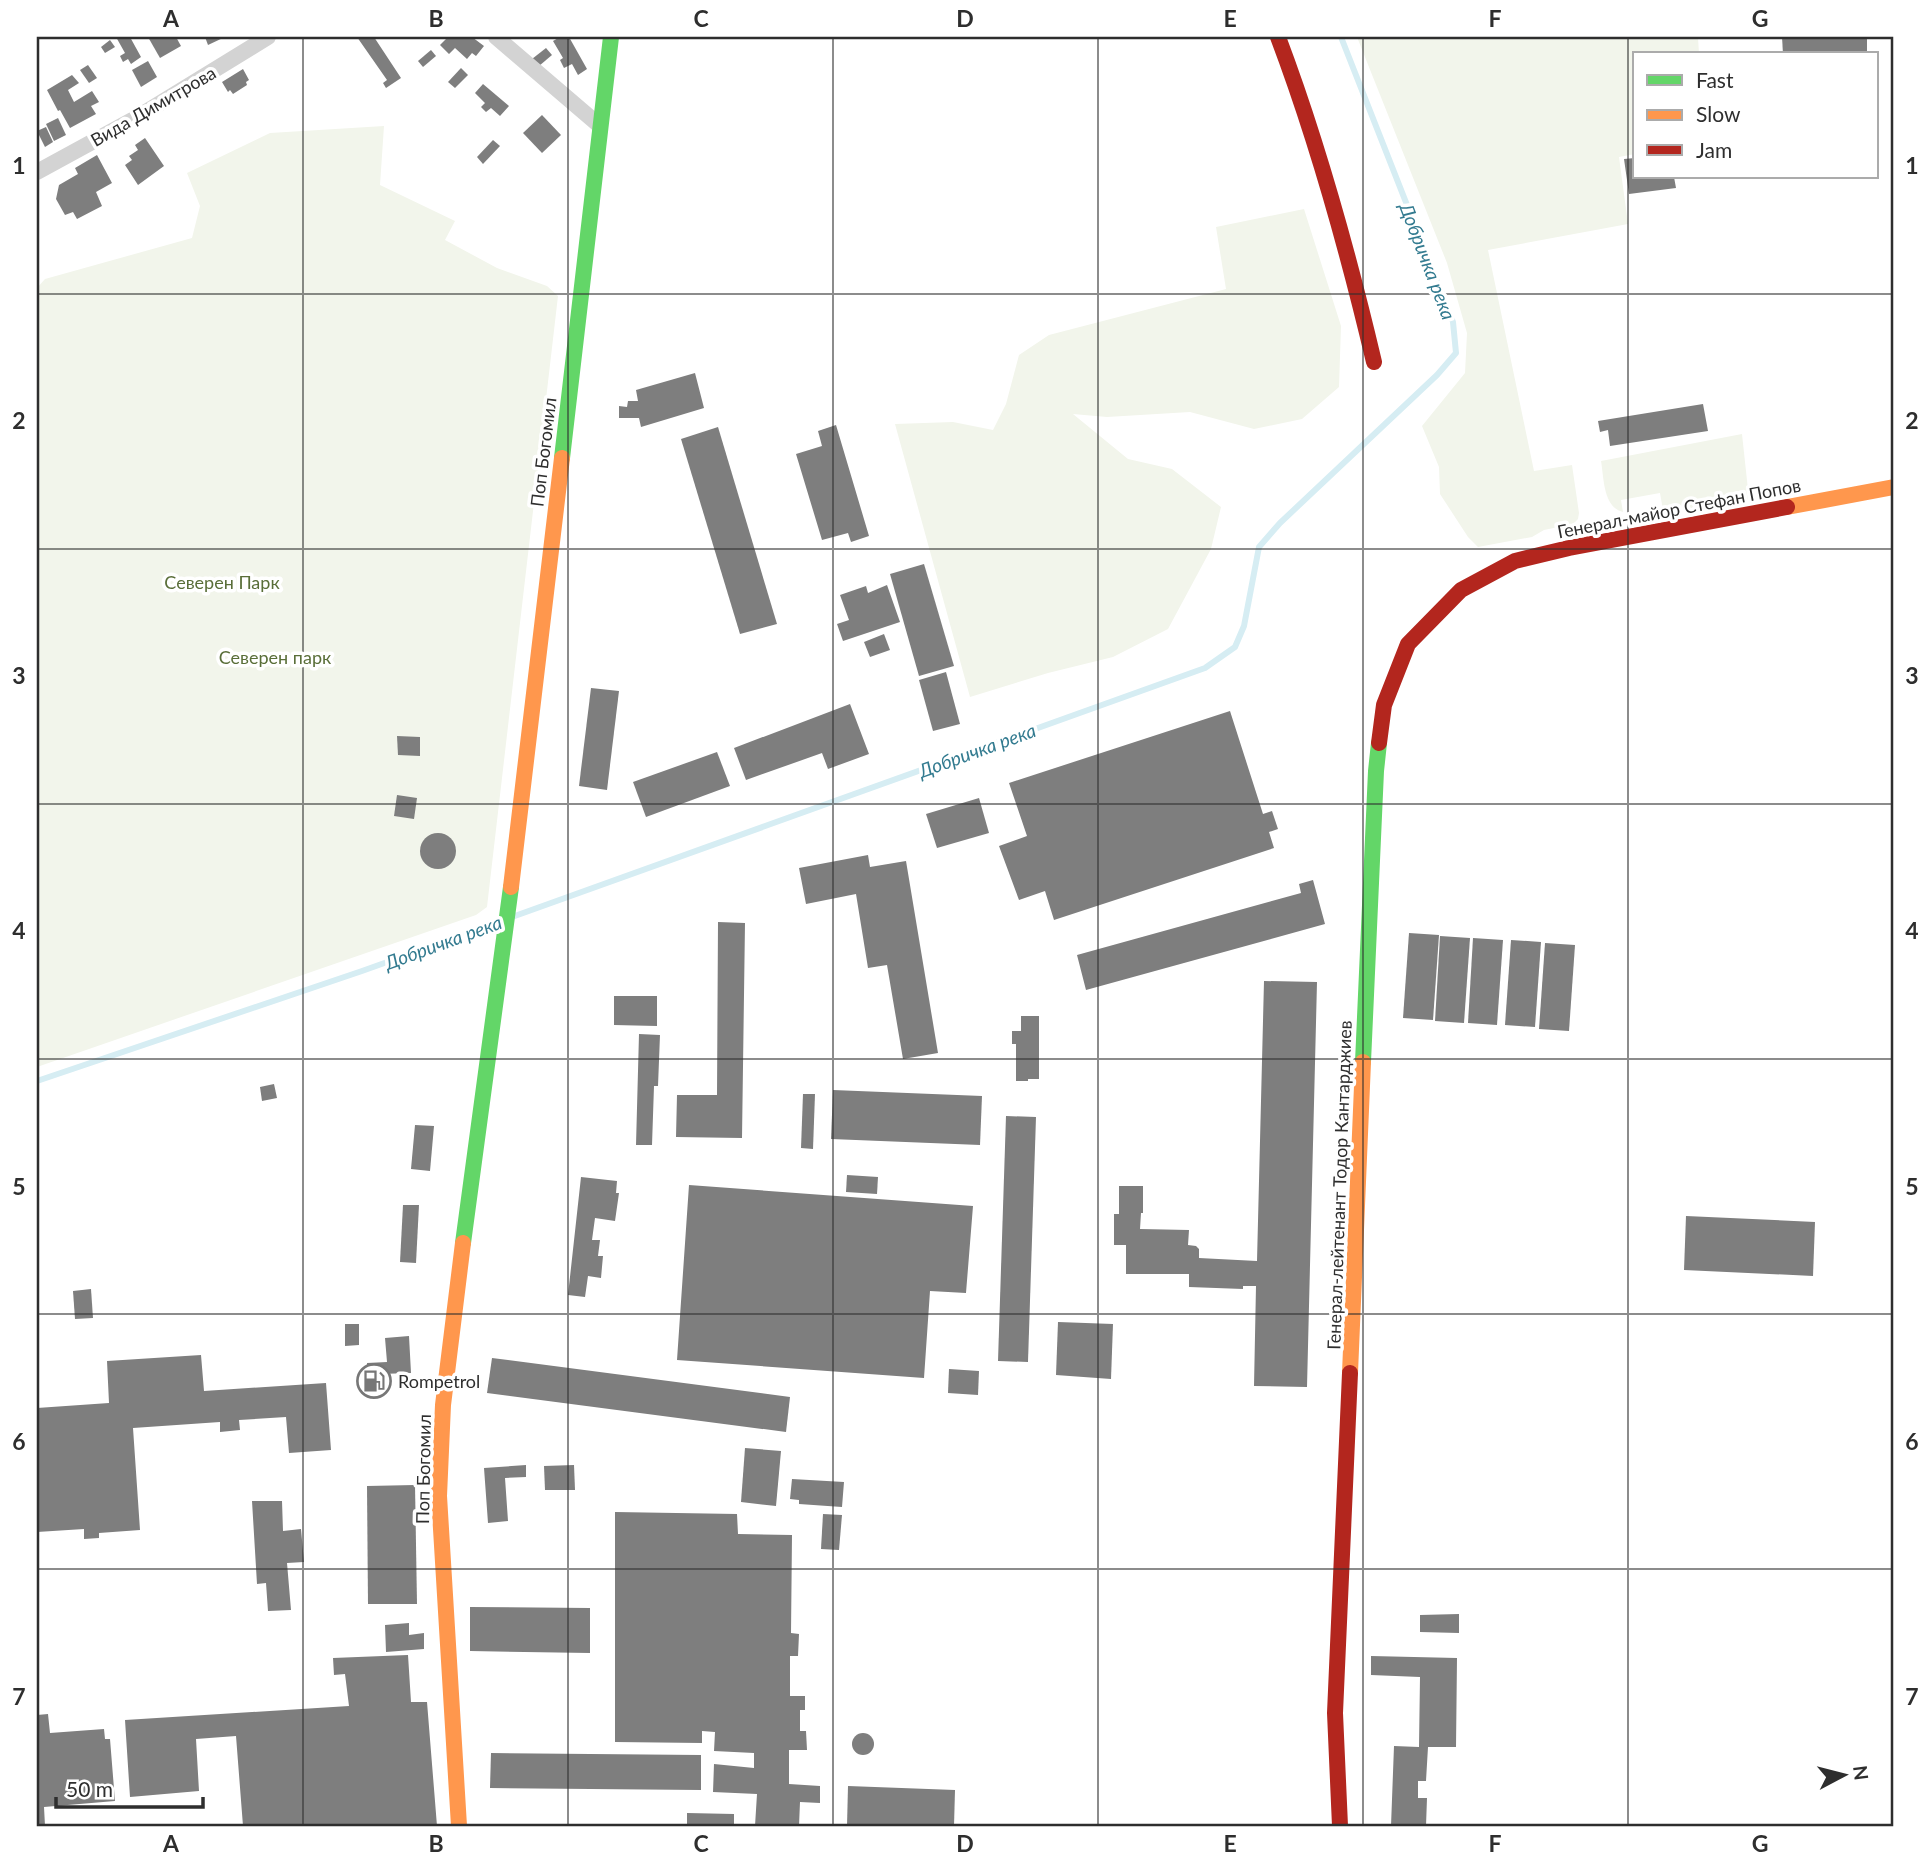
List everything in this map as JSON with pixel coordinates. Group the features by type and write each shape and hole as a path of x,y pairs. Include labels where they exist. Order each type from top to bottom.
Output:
{"street":[{"path":"496,37 600,126"},
{"name":"Поп Богомил","path":"459,1826 439,1496 443,1418 474,1153 498,996 611,37"},
{"path":"1279,37 1342,225 1374,362"},
{"name":"Вида Димитрова","path":"37,172 136,118 266,38"},
{"name":"Генерал-майор Стефан Попов","path":"1476,581 1515,561 1569,548 1894,487"},
{"name":"Генерал-лейтенант Тодор Кантарджиев","path":"1340,1826 1335,1713 1378,758 1384,705 1408,645 1461,590 1476,581"}],"green space":[{"path":"1357,37 1698,37 1699,52 1633,52 1633,154 1619,157 1628,224 1488,250 1534,471 1572,465 1579,513 1573,524 1544,530 1532,537 1478,547 1468,537 1440,494 1439,467 1422,426 1465,373 1467,333 1447,263"},
{"name":"Северен Парк","path":"384,126 380,185 455,221 445,240 497,268 547,286 558,296 487,907 476,915 37,1067 37,288 45,279 192,238 200,206 187,173 270,133"},
{"path":"1304,209 1341,326 1339,387 1302,419 1254,429 1190,412 1107,417 1073,414 1128,459 1172,469 1221,507 1211,549 1168,629 1113,657 1048,673 970,697 895,424 953,422 993,430 1006,404 1019,355 1049,335 1226,289 1216,227"},
{"path":"1742,434 1749,499 1664,516 1660,493 1621,500 1623,512 1616,509 1608,498 1601,461"}],"building":[{"path":"116,37 130,37 141,57 131,64 128,59 123,62 120,56 125,53"},
{"path":"148,37 176,37 181,46 160,58"},
{"path":"205,37 225,37 208,45"},
{"path":"357,37 374,37 401,78 386,88 383,83 387,80"},
{"path":"448,37 472,37 484,46 476,56 472,53 467,59 455,48 449,54 440,45"},
{"path":"560,37 569,37 587,69 578,75 572,64 564,68 560,60 563,58 553,41"},
{"path":"1782,37 1867,37 1867,52 1783,52"},
{"path":"110,40 115,47 105,53 101,47"},
{"path":"546,48 552,55 539,66 532,59"},
{"path":"431,50 436,56 423,67 418,61"},
{"path":"148,61 157,77 141,87 132,70"},
{"path":"88,65 97,78 89,83 80,70"},
{"path":"461,68 468,75 455,88 448,82"},
{"path":"243,69 249,80 247,85 233,94 230,90 228,92 222,82"},
{"path":"72,75 79,83 68,90 74,102 92,91 99,102 91,106 96,114 70,128 47,90"},
{"path":"483,84 509,106 500,116 491,108 486,112 481,107 485,103 475,93"},
{"path":"542,115 561,135 542,153 523,133"},
{"path":"58,118 66,135 54,141 46,124"},
{"path":"46,127 53,142 45,147 37,131"},
{"path":"145,138 164,166 138,185 125,165 132,160 129,156 138,150 135,145"},
{"path":"493,140 500,146 483,164 477,157"},
{"path":"97,155 112,183 96,192 102,206 77,219 73,212 65,215 56,199 59,185 78,174 75,168"},
{"path":"1633,158 1633,178 1674,178 1676,188 1629,194 1624,159"},
{"path":"695,373 704,408 641,427 639,418 619,418 619,406 627,407 628,401 638,401 636,390"},
{"path":"1703,404 1708,431 1610,446 1608,430 1600,432 1598,421"},
{"path":"836,425 869,536 851,542 848,533 822,540 796,454 822,446 818,431"},
{"path":"718,427 777,624 740,634 681,439"},
{"path":"924,564 954,666 919,676 890,574"},
{"path":"887,585 900,622 843,641 837,624 849,620 840,595 866,586 868,593"},
{"path":"884,634 890,650 870,657 864,642"},
{"path":"946,672 960,724 933,731 919,680"},
{"path":"591,688 619,691 607,790 579,786"},
{"path":"850,704 869,754 828,769 822,753 746,780 734,748"},
{"path":"1230,711 1263,814 1272,811 1278,829 1269,832 1274,848 1054,920 1045,891 1019,900 999,846 1027,836 1009,783"},
{"path":"397,736 420,737 420,756 398,755"},
{"path":"717,752 730,786 646,817 633,782"},
{"path":"397,795 417,798 414,819 394,816"},
{"path":"979,798 989,833 937,848 926,814"},
{"path":"438,833 451,838 456,851 451,864 438,869 425,864 420,851 425,838"},
{"path":"868,855 870,867 906,861 938,1053 903,1059 887,965 868,968 856,894 806,904 799,868"},
{"path":"1313,880 1325,924 1086,990 1077,955 1301,893 1299,884"},
{"path":"718,922 745,923 742,1138 676,1137 677,1095 717,1095"},
{"path":"1409,933 1439,935 1433,1020 1403,1018"},
{"path":"1440,936 1470,938 1464,1023 1435,1021"},
{"path":"1473,938 1503,940 1497,1025 1468,1023"},
{"path":"1511,940 1541,942 1535,1027 1505,1025"},
{"path":"1545,943 1575,945 1569,1031 1539,1029"},
{"path":"1264,981 1317,982 1307,1387 1254,1386 1256,1286 1243,1286 1243,1289 1189,1287 1189,1274 1126,1274 1126,1245 1114,1245 1114,1214 1119,1214 1119,1186 1143,1186 1140,1229 1189,1230 1188,1245 1199,1249 1199,1258 1257,1261"},
{"path":"614,996 657,996 657,1026 614,1025"},
{"path":"1021,1016 1039,1016 1039,1079 1016,1081 1016,1044 1012,1044 1012,1031 1021,1031"},
{"path":"639,1034 660,1035 658,1086 654,1086 652,1145 636,1145"},
{"path":"274,1084 277,1098 262,1101 260,1087"},
{"path":"833,1090 982,1096 980,1145 831,1139"},
{"path":"803,1094 815,1094 813,1149 801,1148"},
{"path":"1006,1116 1036,1117 1028,1362 998,1361"},
{"path":"415,1125 434,1126 430,1171 411,1169"},
{"path":"847,1175 878,1177 877,1194 846,1192"},
{"path":"581,1177 617,1181 616,1193 619,1193 615,1221 595,1218 592,1240 600,1240 598,1256 603,1256 601,1278 588,1276 585,1297 568,1295"},
{"path":"689,1185 973,1206 966,1293 930,1291 924,1378 677,1360"},
{"path":"403,1205 419,1205 416,1263 400,1262"},
{"path":"1686,1216 1815,1222 1813,1276 1684,1270"},
{"path":"91,1289 93,1318 75,1319 73,1291"},
{"path":"1058,1322 1113,1324 1111,1379 1056,1375"},
{"path":"345,1324 359,1324 359,1345 345,1346"},
{"path":"409,1336 411,1373 380,1374 381,1388 368,1388 367,1363 387,1362 385,1338"},
{"path":"201,1355 204,1391 326,1383 331,1450 289,1453 286,1417 239,1420 240,1430 220,1432 220,1422 133,1428 140,1530 99,1533 99,1538 84,1539 84,1529 37,1532 37,1408 109,1403 107,1361"},
{"path":"492,1358 790,1397 786,1432 487,1393"},
{"path":"949,1369 979,1371 978,1395 948,1393"},
{"path":"745,1448 781,1451 776,1506 741,1502"},
{"path":"526,1465 526,1477 505,1478 508,1521 488,1523 484,1468"},
{"path":"574,1465 575,1490 545,1490 544,1466"},
{"path":"792,1479 844,1482 842,1507 799,1504 799,1500 790,1499"},
{"path":"415,1485 417,1604 368,1604 367,1486"},
{"path":"252,1501 282,1501 283,1531 301,1529 304,1562 287,1563 291,1610 268,1611 266,1583 257,1584"},
{"path":"615,1512 737,1514 738,1534 792,1535 791,1633 799,1634 798,1656 790,1656 790,1696 805,1696 805,1710 800,1710 800,1731 806,1731 807,1750 789,1750 789,1784 820,1786 820,1803 800,1802 799,1826 755,1826 757,1794 713,1792 714,1764 754,1768 754,1753 714,1751 715,1732 702,1731 702,1743 615,1742"},
{"path":"823,1514 842,1515 839,1550 821,1549"},
{"path":"470,1607 590,1608 590,1653 470,1651"},
{"path":"1459,1614 1459,1633 1420,1632 1420,1615"},
{"path":"409,1623 409,1635 424,1633 424,1649 386,1652 385,1625"},
{"path":"408,1655 411,1702 427,1702 437,1826 243,1826 236,1736 196,1739 199,1791 130,1797 125,1720 349,1706 345,1674 334,1675 333,1658"},
{"path":"1371,1656 1457,1658 1456,1747 1428,1747 1426,1781 1418,1781 1418,1798 1427,1798 1426,1826 1391,1826 1394,1746 1419,1747 1420,1677 1371,1675"},
{"path":"48,1714 50,1733 104,1729 105,1739 110,1739 115,1801 44,1807 45,1826 37,1826 37,1715"},
{"path":"863,1733 871,1736 874,1744 871,1752 863,1755 855,1752 852,1744 855,1736"},
{"path":"491,1753 701,1755 701,1790 490,1788"},
{"path":"848,1786 955,1790 954,1826 847,1826"},
{"path":"687,1813 734,1814 734,1826 687,1824"}],"waterway":[{"name":"Добричка река","path":"512,917 1205,668 1235,647 1244,626 1259,547 1280,523 1437,375 1456,353 1453,322 1341,37"},
{"name":"Добричка река","path":"37,1081 502,921"}],"traffic: fast":[{"path":"562,458 611,37"},
{"path":"1363,1062 1379,743"},
{"path":"463,1243 511,887"}],"traffic: slow":[{"path":"511,887 562,458"},
{"path":"1787,507 1894,487"},
{"path":"1350,1373 1363,1062"},
{"path":"459,1826 439,1496 443,1405 463,1243"}],"traffic: jam":[{"path":"1278,37 1331,198 1374,362"},
{"path":"1379,743 1384,705 1408,644 1461,590 1515,561 1569,548 1787,507"},
{"path":"1340,1826 1335,1713 1350,1373"}],"place":[{"name":"Rompetrol","path":"374,1381"}],"park label":[{"name":"Северен парк","path":"275,657"}]}
